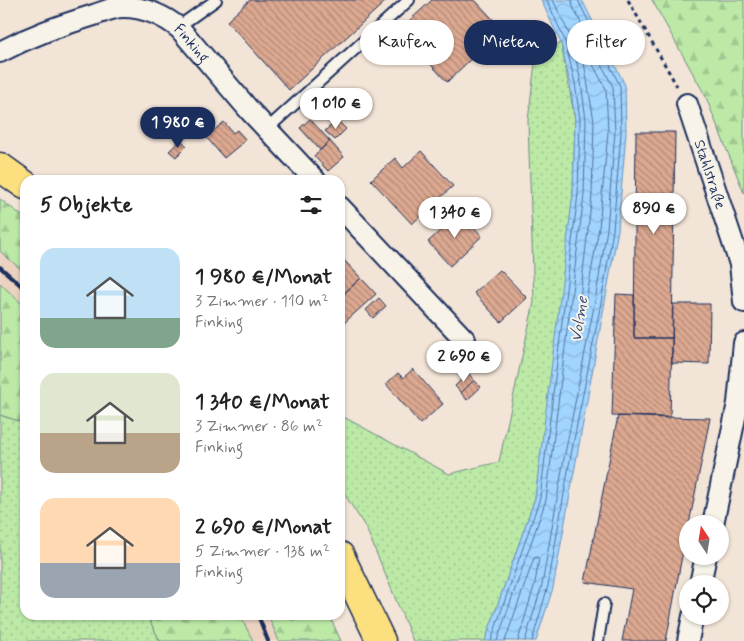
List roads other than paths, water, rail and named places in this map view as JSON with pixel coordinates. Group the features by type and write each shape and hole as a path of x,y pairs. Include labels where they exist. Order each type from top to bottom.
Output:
{"main road":[{"path":"0,167 20,182"},
{"path":"345,566 381,641"}],"street":[{"name":"Finking","path":"0,52 33,34 120,6 137,8 170,20 266,129 310,175"},
{"name":"Stahlstraße","path":"687,104 740,264 744,302"},
{"path":"345,212 465,340"},
{"path":"715,515 738,403 744,343"},
{"path":"688,641 691,625"}],"lane":[{"path":"178,27 216,0"},
{"path":"266,129 409,0"},
{"path":"598,641 604,604"}],"water":[{"name":"Volme","path":"541,0 582,0 592,20 567,20 567,65 615,65 625,85 626,133 618,230 553,588 536,641 485,641 535,498 573,194 575,120 570,83 561,43 557,34 557,20 550,20"}],"railway":[{"path":"0,267 20,285"},
{"path":"260,620 268,641"}]}
